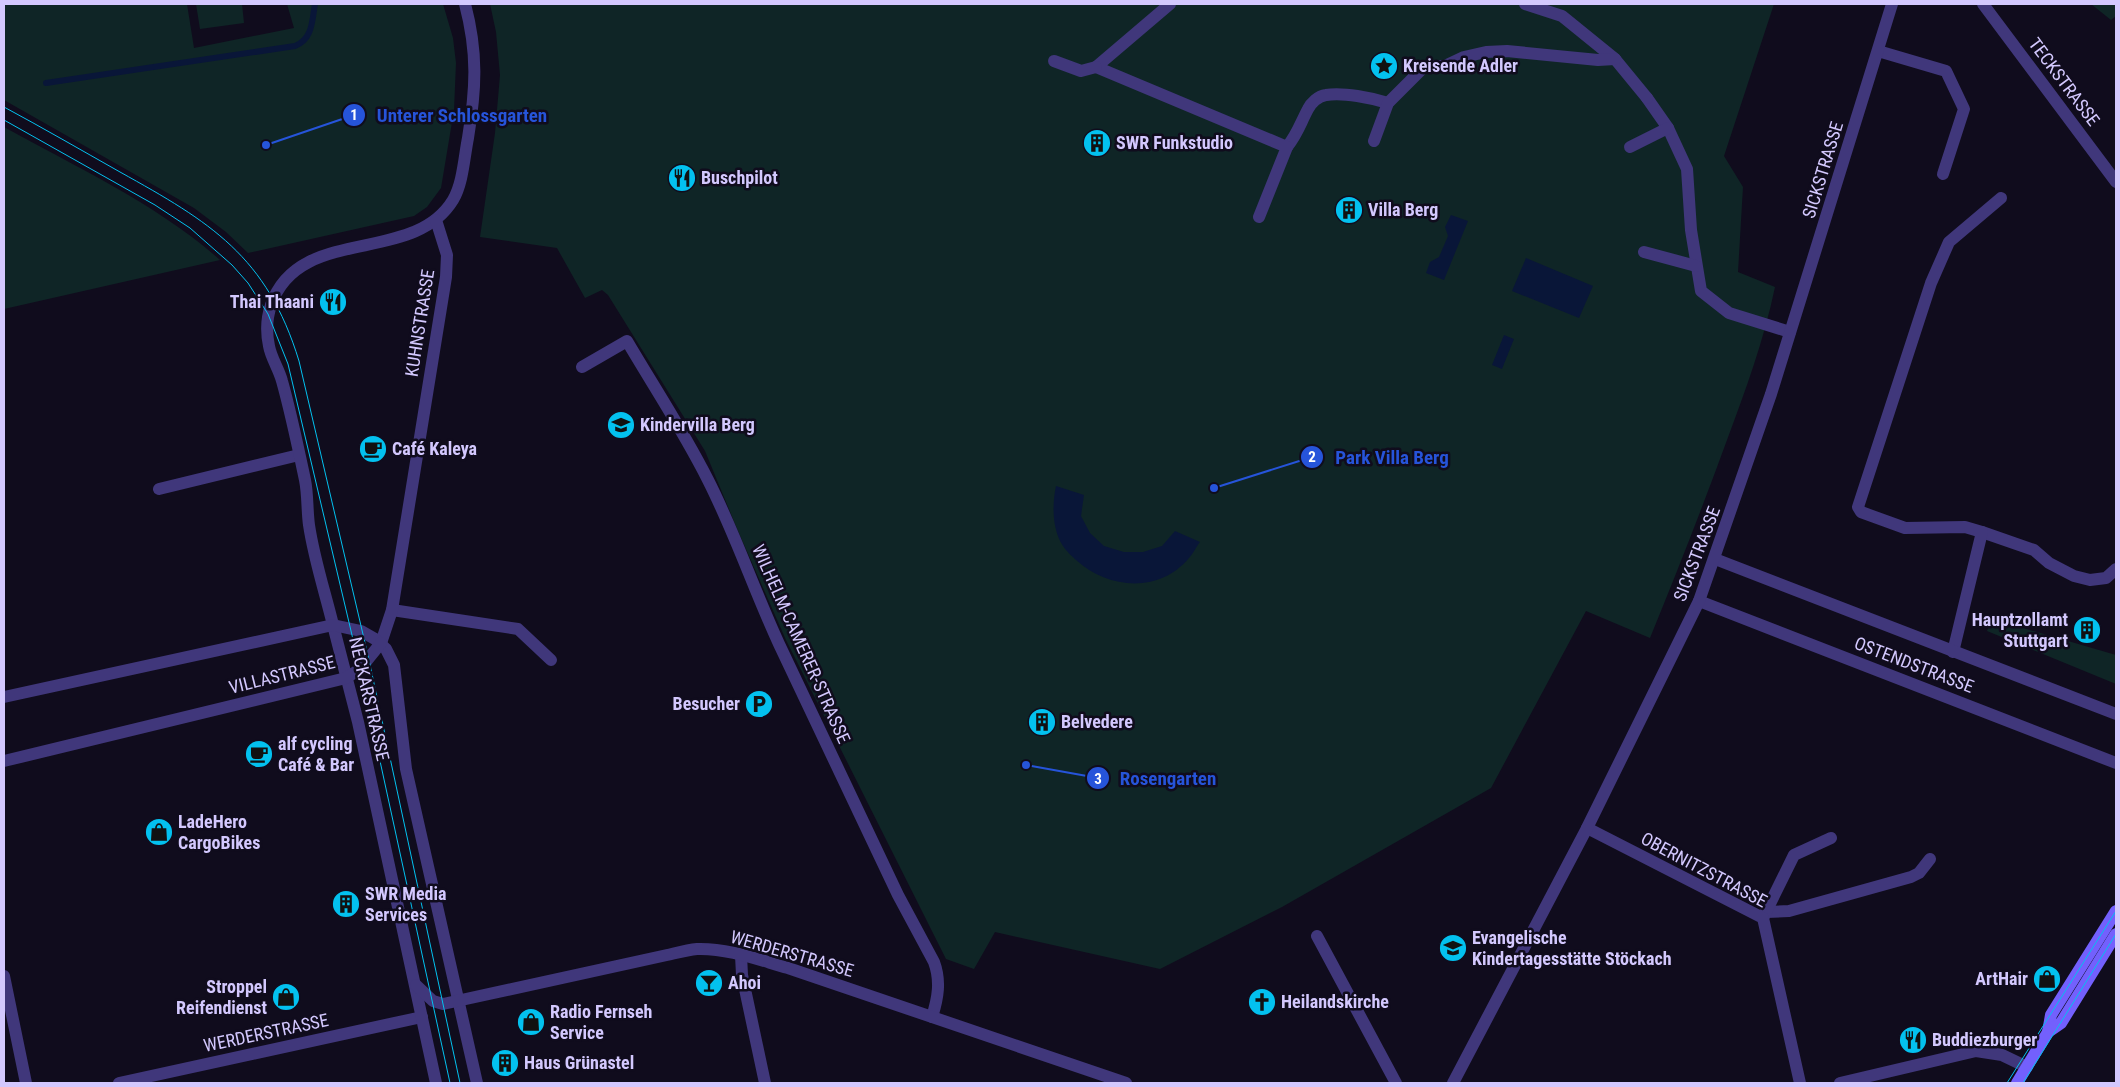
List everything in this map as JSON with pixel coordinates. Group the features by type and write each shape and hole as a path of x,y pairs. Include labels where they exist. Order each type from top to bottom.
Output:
{"main road":[{"path":"2017,1083 2048,1032 2051,1015 2116,911"},
{"path":"2048,1032 2061,1023 2116,934"}],"street":[{"path":"436,220 449,206 458,190 472,110 476,69 474,43 465,4"},
{"path":"1054,62 1081,71 1096,67 1170,4"},
{"path":"1525,4 1562,16 1615,59 1647,98 1668,128 1687,169 1696,266 1701,290 1729,313 1790,332"},
{"name":"SICKSTRASSE","path":"1453,1083 1587,828 1700,601 1790,332 1892,4"},
{"name":"TECKSTRASSE","path":"1983,4 2116,182"},
{"path":"1374,141 1388,103 1424,66 1444,66 1464,57 1507,50 1598,60 1615,59"},
{"path":"1878,51 1946,71 1964,108 1942,174"},
{"path":"1096,67 1287,147"},
{"path":"1259,217 1287,147 1297,135 1308,108 1315,100 1325,95 1370,98 1388,103"},
{"path":"1630,147 1668,128"},
{"path":"2001,198 1949,242 1931,284 1858,507 1862,512 1905,528 1965,527 1982,532 2034,550 2049,563 2074,576 2090,580 2106,578 2116,569"},
{"name":"NECKARSTRASSE","path":"436,220 418,230 326,255 302,265 285,279 279,288 270,306 267,324 268,345 281,376 306,482 309,525 416,985 436,1083"},
{"name":"KUHNSTRASSE","path":"381,643 392,610 446,277 447,254 436,220"},
{"path":"1644,252 1696,266"},
{"name":"WILHELM-CAMERER-STRASSE","path":"582,367 627,341 707,478 732,530 779,644 898,894 934,962 939,974 938,996 932,1017"},
{"path":"159,489 299,455"},
{"path":"1953,652 1982,532"},
{"name":"OSTENDSTRASSE","path":"1715,559 2116,714"},
{"name":"OSTENDSTRASSE","path":"1700,601 2116,763"},
{"path":"392,610 518,629 551,660"},
{"name":"VILLASTRASSE","path":"4,760 346,678 360,669 381,643 361,630 333,625 5,697"},
{"name":"NECKARSTRASSE","path":"381,643 394,665 406,769 477,1083"},
{"name":"OBERNITZSTRASSE","path":"1587,828 1765,915 1800,1083"},
{"path":"1765,915 1794,855 1831,838"},
{"path":"1765,915 1789,911 1911,877 1919,873 1930,859"},
{"path":"1317,936 1396,1083"},
{"name":"WERDERSTRASSE","path":"416,985 433,1001 443,1004 696,949 741,955 788,968 1126,1083"},
{"path":"741,955 742,975 765,1083"},
{"path":"4,976 26,1083"},
{"name":"WERDERSTRASSE","path":"119,1083 422,1018"},
{"path":"1840,1083 1976,1051 2002,1055 2027,1067"}],"green space":[{"path":"4,4 187,4 194,48 294,28 287,4 443,4 453,38 456,63 454,110 441,188 427,207 414,216 248,253 226,232 194,208 4,100"},
{"path":"196,4 242,4 244,23 200,29"},
{"path":"490,4 1774,4 1724,156 1743,187 1738,272 1775,287 1760,345 1741,402 1650,638 1586,611 1491,788 1282,907 1160,969 995,932 974,969 946,959 786,640 705,451 608,295 602,290 585,298 557,248 480,237 495,133 500,75 496,32"},
{"path":"2091,4 2116,4 2116,16 2111,20"},
{"path":"4,127 143,204 170,221 220,260 4,309"},
{"path":"1992,619 2116,655 2116,684 1987,631"}],"water":[{"path":"1451,215 1468,221 1444,280 1426,273 1430,262 1439,257 1448,236 1445,227"},
{"path":"1526,258 1593,286 1579,318 1512,291"},
{"path":"1504,335 1514,339 1502,369 1492,365"},
{"path":"1056,486 1084,495 1081,516 1090,533 1104,546 1124,552 1143,552 1162,546 1175,531 1200,542 1189,558 1177,570 1163,578 1133,583 1118,582 1103,577 1089,570 1076,560 1059,539 1054,517"}],"waterway":[{"path":"46,83 295,46 305,39 311,28 315,4"}],"tram line":[{"path":"4,107 152,190 208,226 252,268 270,294 286,325 299,361 369,660 460,1083"},
{"path":"4,120 155,205 190,228 232,265 248,283 268,314 288,364 360,669 450,1083"},
{"path":"2007,1083 2116,911"},
{"path":"2023,1083 2116,934"}],"place":[{"name":"Kreisende Adler","path":"1384,66"},
{"name":"SWR Funkstudio","path":"1097,143"},
{"name":"Unterer Schlossgarten","path":"266,145"},
{"name":"Buschpilot","path":"682,178"},
{"name":"Villa Berg","path":"1349,210"},
{"name":"Thai Thaani","path":"333,302"},
{"name":"Kindervilla Berg","path":"621,425"},
{"name":"Café Kaleya","path":"373,449"},
{"name":"Park Villa Berg","path":"1214,488"},
{"name":"Hauptzollamt Stuttgart","path":"2087,630"},
{"name":"Besucher","path":"759,704"},
{"name":"Belvedere","path":"1042,722"},
{"name":"alf cycling Café & Bar","path":"259,754"},
{"name":"Rosengarten","path":"1026,765"},
{"name":"LadeHero CargoBikes","path":"159,832"},
{"name":"SWR Media Services","path":"346,904"},
{"name":"Evangelische Kindertagesstätte Stöckach","path":"1453,948"},
{"name":"ArtHair","path":"2047,979"},
{"name":"Ahoi","path":"709,983"},
{"name":"Stroppel Reifendienst","path":"286,997"},
{"name":"Heilandskirche","path":"1262,1002"},
{"name":"Radio Fernseh Service","path":"531,1022"},
{"name":"Buddiezburger","path":"1913,1040"},
{"name":"Haus Grünastel","path":"505,1063"}]}
